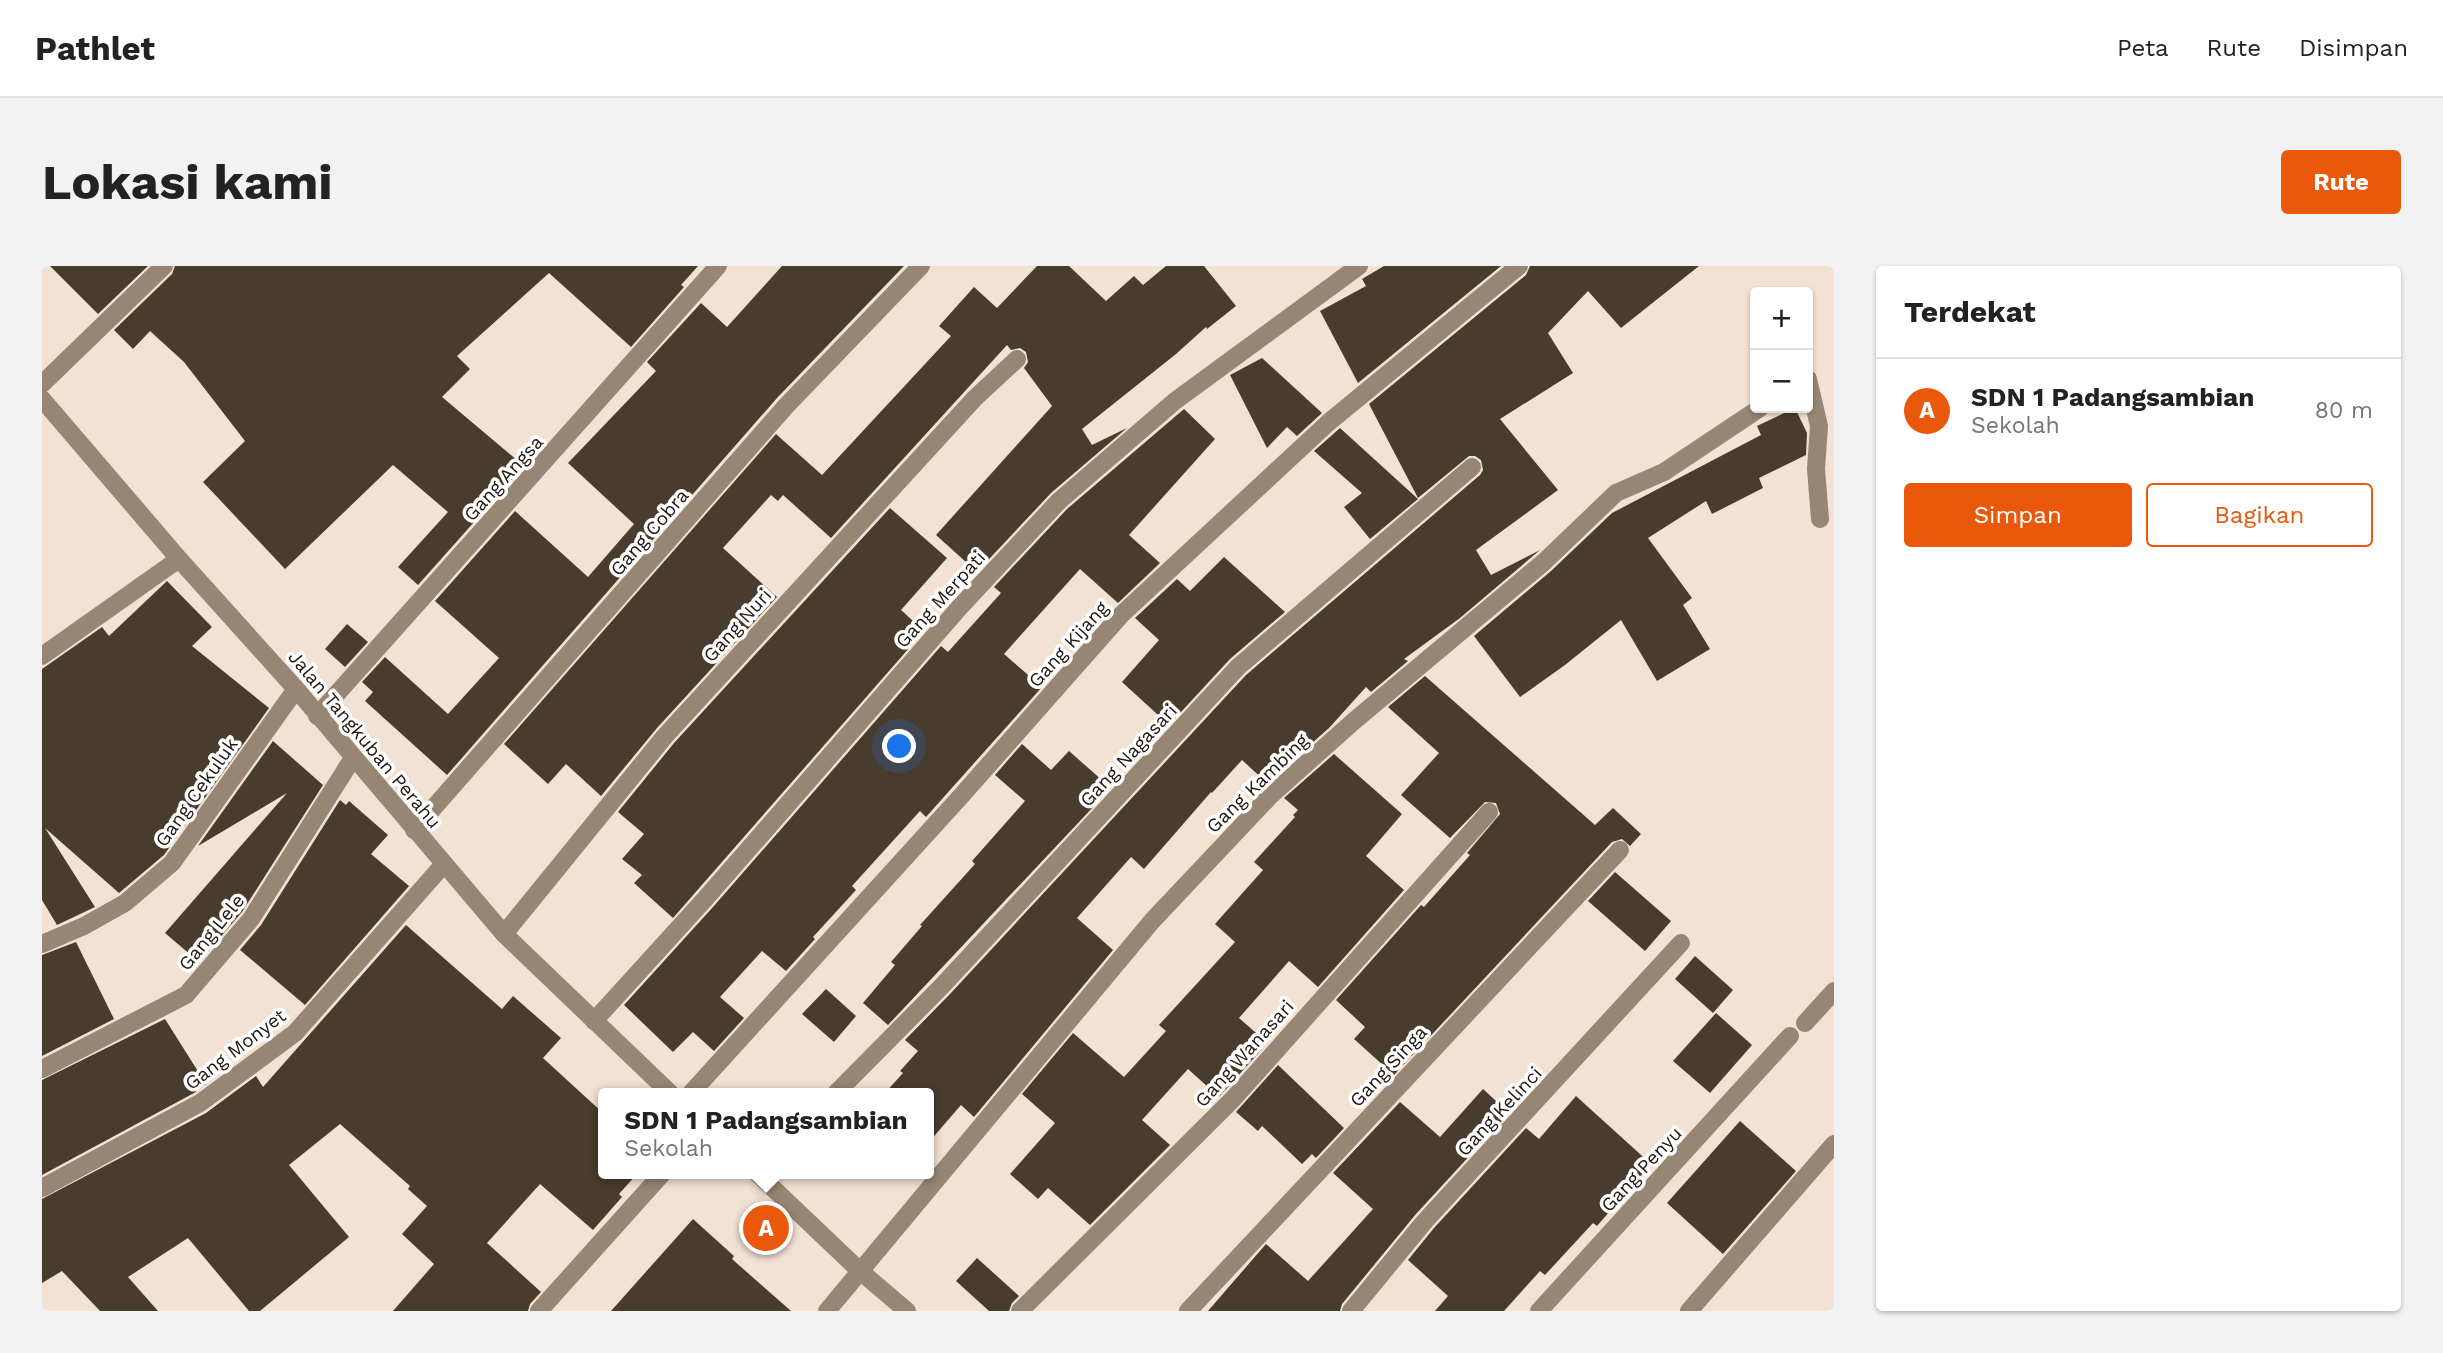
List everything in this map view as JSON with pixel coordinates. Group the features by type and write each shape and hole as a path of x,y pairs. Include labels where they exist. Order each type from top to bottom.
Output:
{"street":[{"path":"42,384 164,266"},
{"name":"Gang Angsa","path":"317,716 718,266"},
{"name":"Gang Cobra","path":"414,830 786,406 921,266"},
{"name":"Gang Merpati","path":"594,1021 705,899 958,608 1059,501 1175,401 1359,266"},
{"name":"Gang Kijang","path":"696,1088 962,796 1121,615 1329,422 1519,266"},
{"name":"Gang Nuri","path":"504,934 664,736 975,398 1017,359"},
{"name":"Jalan Tangkuban Perahu","path":"42,399 179,559 296,689 504,934 665,1088"},
{"path":"1813,400 1819,426 1816,469 1820,519"},
{"name":"Gang Kambing","path":"827,1311 1152,921 1271,795 1354,720 1544,562 1616,493 1664,472 1752,413"},
{"name":"Gang Nagasari","path":"841,1088 942,986 1238,667 1472,467"},
{"path":"42,656 179,559"},
{"name":"Gang Cekuluk","path":"42,944 84,926 125,903 172,863 296,689"},
{"name":"Gang Lele","path":"42,1069 186,995 251,919 353,758"},
{"name":"Gang Wanasari","path":"1020,1311 1233,1100 1489,812"},
{"name":"Gang Singa","path":"1188,1311 1620,850"},
{"name":"Gang Monyet","path":"42,1188 200,1103 295,1033 444,864"},
{"name":"Gang Kelinci","path":"1351,1311 1425,1221 1681,943"},
{"path":"1805,1023 1834,990"},
{"name":"Gang Penyu","path":"1539,1311 1790,1036"},
{"path":"1689,1311 1834,1144"},
{"path":"539,1311 658,1179"},
{"path":"766,1179 860,1271 906,1311"}],"building":[{"path":"50,266 148,266 98,314"},
{"path":"175,266 698,266 681,285 684,287 631,347 549,273 457,356 470,369 442,397 524,466 418,585 398,567 448,512 393,465 285,569 203,482 245,441 184,362 150,331 133,349 114,330 172,274"},
{"path":"782,266 904,266 777,398 447,775 365,701 373,692 362,682 385,657 448,714 499,658 435,601 515,511 588,577 634,524 568,463 656,371 647,362 701,303 727,327"},
{"path":"1037,266 1069,266 1106,301 1134,276 1143,285 1166,266 1204,266 1236,306 1207,329 1206,327 1082,429 1092,445 1127,428 1051,493 977,572 936,535 1052,406 1024,368 1028,362 1026,352 1020,348 1011,350 1007,345 831,538 783,495 778,501 771,495 723,548 777,597 657,728 601,796 566,764 548,784 504,744 776,434 822,475 951,336 939,326 974,287 997,308"},
{"path":"1384,266 1501,266 1358,383 1320,311 1366,286 1362,279"},
{"path":"1530,266 1699,266 1621,328 1588,291 1548,333 1573,373 1500,419 1558,490 1476,550 1491,575 1540,550 1460,618 1404,659 1408,661 1371,692 1366,687 1329,728 1267,783 1242,760 1144,869 1131,857 1077,918 1113,950 974,1117 961,1105 934,1136 934,1088 890,1088 918,1051 905,1040 1246,675 1480,475 1483,470 1481,460 1469,456 1418,498 1369,404 1526,275"},
{"path":"1262,358 1322,413 1297,436 1287,427 1267,448 1230,375"},
{"path":"1184,409 1215,439 1129,535 1160,563 1118,603 1080,569 1004,654 1042,687 926,817 920,811 852,886 856,890 786,971 762,951 720,997 744,1018 714,1051 693,1032 673,1052 624,1005 941,646 948,652 1001,593 994,587 1067,509"},
{"path":"1784,413 1797,413 1807,433 1806,455 1759,478 1763,488 1712,514 1706,501 1648,538 1692,598 1683,605 1710,649 1657,681 1621,620 1520,697 1474,636 1551,571 1612,513 1761,435 1757,426"},
{"path":"1340,428 1418,499 1370,539 1344,507 1362,493 1314,451"},
{"path":"890,508 947,558 901,610 924,631 673,918 634,883 642,875 622,859 644,834 618,812 674,743"},
{"path":"1224,557 1285,612 1230,659 1169,725 1122,682 1159,640 1135,618 1177,579 1190,591"},
{"path":"167,581 212,627 192,646 269,708 164,855 119,893 45,828 95,907 57,925 42,900 42,669 102,627 109,636"},
{"path":"347,624 368,642 345,667 325,649"},
{"path":"1425,676 1595,825 1613,808 1641,834 1630,846 1622,839 1612,842 1394,1075 1354,1039 1365,1027 1336,1000 1470,855 1467,853 1500,814 1496,803 1485,802 1450,838 1401,795 1439,753 1388,707"},
{"path":"273,741 323,785 242,912 199,962 165,933 287,793 198,846"},
{"path":"1022,744 1051,770 1069,751 1111,788 888,1025 863,1003 895,965 891,962 922,926 920,925 975,864 972,861 1025,801 995,775"},
{"path":"1334,754 1402,814 1366,856 1404,890 1318,987 1289,961 1239,1018 1264,1040 1259,1047 1262,1049 1219,1097 1188,1069 1142,1120 1170,1145 1090,1225 1048,1188 1038,1199 1010,1174 1055,1123 1022,1094 1073,1033 1124,1077 1166,1031 1159,1025 1235,942 1215,924 1263,870 1254,862 1295,817 1293,815 1298,810 1284,798"},
{"path":"340,800 346,805 349,801 388,835 371,854 409,886 305,1005 240,950 261,925"},
{"path":"1615,872 1671,921 1645,951 1588,901"},
{"path":"406,925 502,1009 513,996 561,1038 543,1058 598,1108 598,1179 632,1179 619,1194 622,1197 593,1230 540,1184 487,1243 541,1292 530,1304 528,1311 393,1311 434,1264 402,1234 427,1206 408,1189 410,1186 340,1124 289,1165 349,1237 260,1311 249,1311 188,1238 128,1277 158,1311 100,1311 62,1271 42,1283 42,1199 206,1113 256,1076 263,1087"},
{"path":"76,942 114,1019 42,1056 42,955"},
{"path":"1695,956 1733,990 1713,1013 1675,979"},
{"path":"826,989 856,1016 834,1042 802,1014"},
{"path":"1716,1013 1752,1045 1710,1093 1673,1061"},
{"path":"165,1019 206,1084 42,1175 42,1080"},
{"path":"1278,1065 1344,1128 1316,1158 1312,1154 1302,1164 1262,1126 1258,1131 1236,1112"},
{"path":"1483,1089 1509,1113 1416,1214 1342,1304 1340,1311 1208,1311 1266,1244 1308,1281 1373,1209 1333,1173 1400,1102 1440,1137"},
{"path":"1576,1096 1651,1164 1597,1226 1593,1223 1545,1275 1540,1271 1504,1311 1435,1311 1448,1296 1408,1260 1526,1128 1539,1139"},
{"path":"1740,1121 1796,1171 1723,1254 1667,1203"},
{"path":"693,1219 734,1256 732,1259 791,1311 611,1311"},
{"path":"977,1258 1019,1296 1009,1311 989,1311 956,1281"}],"place":[{"name":"SDN 1 Padangsambian","path":"766,1228"}]}
